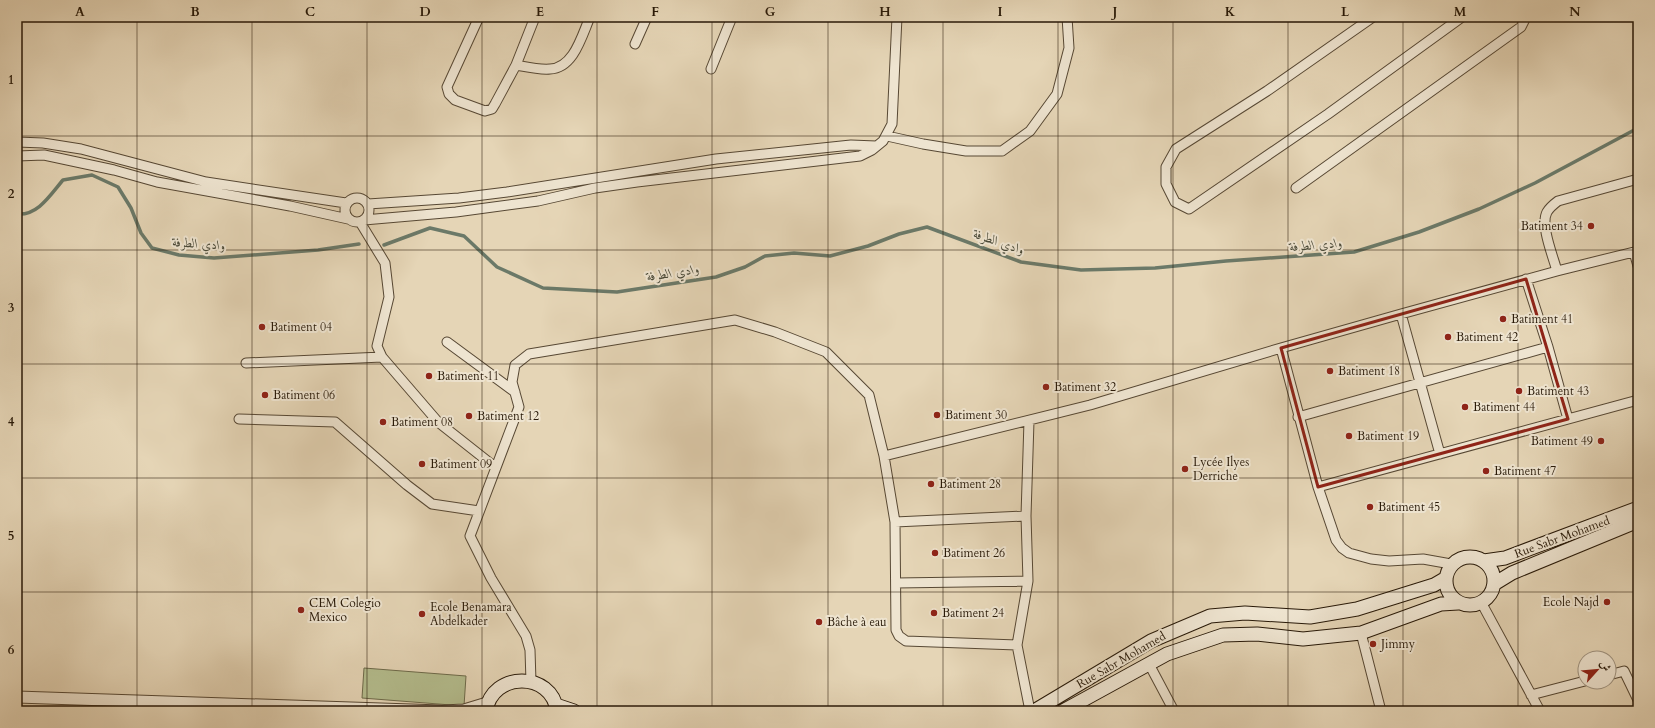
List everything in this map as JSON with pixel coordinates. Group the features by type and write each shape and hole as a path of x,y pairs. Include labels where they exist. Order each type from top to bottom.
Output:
{"main road":[{"name":"Rue Sabr Mohamed","path":"1484,561 1505,558 1638,508"},
{"path":"1494,584 1512,573 1638,520"},
{"path":"1063,711 1167,654 1223,635 1258,634 1303,639 1361,633 1441,604 1458,603 1474,605 1487,598 1492,591 1494,584 1492,571 1484,561 1476,557 1468,556 1460,558 1451,564 1446,578 1448,592 1458,603"},
{"name":"Rue Sabr Mohamed","path":"1034,711 1151,641 1210,616 1245,613 1310,617 1357,609 1434,585 1446,578"},
{"path":"486,707 496,690 507,683 519,680 542,686 551,695 557,708 574,711"}],"street":[{"path":"479,17 447,87 449,94 455,100 485,111 492,109 516,65 535,17"},
{"path":"516,65 551,70 562,65 572,56 590,17"},
{"path":"636,44 647,17"},
{"path":"712,69 732,17"},
{"path":"17,156 44,155 114,170 157,182 290,206 348,219 352,222 456,212 538,201 596,188 637,182 853,158 866,154 883,141 887,136 893,118 897,17"},
{"path":"887,136 966,151 1002,151 1030,131 1057,94 1069,48 1067,17"},
{"path":"1373,17 1267,91 1176,149 1166,167 1166,184 1176,202 1189,209 1328,114 1462,17"},
{"path":"1296,188 1521,27 1526,17"},
{"path":"17,142 43,143 81,149 206,182 346,203 355,197 360,198 365,200 368,204 369,213 362,221"},
{"path":"368,204 459,198 500,193 716,159 851,145 876,146"},
{"path":"1557,271 1544,225 1546,213 1551,206 1558,201 1638,179"},
{"path":"346,203 344,211 348,219"},
{"path":"362,221 385,263 389,298 376,346 382,357 438,422 495,467"},
{"path":"884,456 1090,405 1280,348 1526,279 1636,251 1638,266"},
{"path":"1526,279 1548,347 1568,419"},
{"path":"1401,314 1440,454"},
{"path":"531,682 530,650 526,636 491,578 470,536 519,407 512,382 515,365 529,354 735,320 775,332 826,352 869,395 884,456 895,522 896,630 899,636 906,641 1017,645"},
{"path":"447,342 515,392"},
{"path":"1298,417 1548,347"},
{"path":"1280,348 1318,487 1336,540 1342,548 1349,553 1371,559 1389,561 1423,559 1451,564"},
{"path":"246,364 382,357"},
{"path":"1318,487 1638,400"},
{"path":"239,419 335,422 407,485 432,504 479,511"},
{"path":"1029,421 1026,516 1028,581 1017,645 1030,711"},
{"path":"895,522 1026,516"},
{"path":"896,583 1028,581"},
{"path":"1481,602 1540,711"},
{"path":"1361,633 1381,711"},
{"path":"1148,664 1174,711"},
{"path":"1617,673 1624,671 1638,700"},
{"path":"1531,695 1577,683"},
{"path":"17,697 235,708 442,711 486,707"},
{"path":"235,708 247,711"}],"highlighted area":[{"path":"1526,279 1568,419 1318,487 1281,348"}],"green space":[{"path":"364,668 466,676 464,706 362,698"}],"waterway":[{"name":"وادي الطرفة","path":"384,245 430,228 464,236 497,267 543,288 617,292 716,277 745,267 765,256 794,253 830,256 868,246 899,234 927,227 1021,262 1081,270 1155,268 1226,261 1354,252 1419,232 1479,209 1535,183 1638,128"},
{"name":"وادي الطرفة","path":"17,214 25,214 38,208 63,180 92,175 118,187 131,208 141,233 152,248 179,255 214,258 318,250 359,244"}],"place":[{"name":"Batiment 34","path":"1591,226"},
{"name":"Batiment 41","path":"1503,319"},
{"name":"Batiment 04","path":"262,327"},
{"name":"Batiment 42","path":"1448,337"},
{"name":"Batiment 18","path":"1330,371"},
{"name":"Batiment 11","path":"429,376"},
{"name":"Batiment 32","path":"1046,387"},
{"name":"Batiment 43","path":"1519,391"},
{"name":"Batiment 06","path":"265,395"},
{"name":"Batiment 44","path":"1465,407"},
{"name":"Batiment 30","path":"937,415"},
{"name":"Batiment 12","path":"469,416"},
{"name":"Batiment 08","path":"383,422"},
{"name":"Batiment 19","path":"1349,436"},
{"name":"Batiment 49","path":"1601,441"},
{"name":"Batiment 09","path":"422,464"},
{"name":"Lycée Ilyes Derriche","path":"1185,469"},
{"name":"Batiment 47","path":"1486,471"},
{"name":"Batiment 28","path":"931,484"},
{"name":"Batiment 45","path":"1370,507"},
{"name":"Batiment 26","path":"935,553"},
{"name":"Ecole Najd","path":"1607,602"},
{"name":"CEM Colegio Mexico","path":"301,610"},
{"name":"Batiment 24","path":"934,613"},
{"name":"Ecole Benamara Abdelkader","path":"422,614"},
{"name":"Bâche à eau","path":"819,622"},
{"name":"Jimmy","path":"1373,644"}]}
